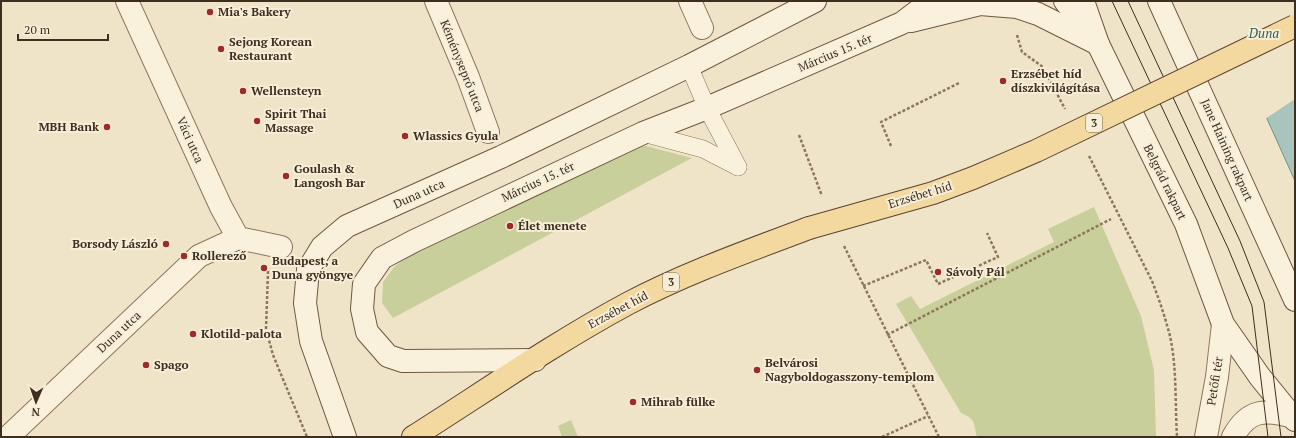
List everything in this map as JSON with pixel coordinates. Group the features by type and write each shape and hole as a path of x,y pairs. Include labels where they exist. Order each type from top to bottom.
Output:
{"main road":[{"name":"Erzsébet híd","path":"539,357 577,332 672,282 741,253 809,228 933,193 974,178 1036,151 1295,26"},
{"name":"3","path":"413,437 539,357"}],"street":[{"name":"Váci utca","path":"127,1 221,207 238,238"},
{"name":"Kéményseprő utca","path":"436,1 468,77 488,132"},
{"path":"690,1 702,28"},
{"path":"689,66 815,1"},
{"name":"Március 15. tér","path":"539,357 404,361 388,356 367,332 362,309 364,284 382,258 643,133 707,108 902,23 931,1"},
{"name":"Belgrád rakpart","path":"1065,1 1098,44"},
{"name":"Belgrád rakpart","path":"1083,1 1098,44 1186,224 1223,324"},
{"name":"Jane Haining rakpart","path":"1159,1 1295,300"},
{"path":"902,23 980,4 1017,7 1038,14 1098,44"},
{"name":"Duna utca","path":"345,437 311,341 305,303 308,270 322,247 347,226 501,157 689,66"},
{"path":"238,238 281,247"},
{"name":"Duna utca","path":"8,437 199,256 238,238"},
{"path":"1223,324 1260,376 1294,419"},
{"name":"Petőfi tér","path":"1206,437 1217,377 1223,324"},
{"path":"1233,437 1240,425 1250,415 1264,412 1278,413 1294,419"}],"lane":[{"path":"643,133 703,149 738,167 707,108 689,66"}],"path":[{"path":"1022,52 1043,67 1068,115"},
{"path":"891,146 881,122 959,83"},
{"path":"799,134 824,199"},
{"path":"1085,150 1152,281 1160,301 1170,337 1174,376 1177,437"},
{"path":"887,335 1111,219"},
{"path":"863,286 926,260 938,284 998,257 986,233"},
{"path":"842,240 887,335 939,437"},
{"path":"882,437 928,416"},
{"path":"301,424 307,437"}],"green space":[{"path":"642,145 692,158 393,318 382,303 383,282 394,267 411,254"},
{"path":"1094,207 1141,316 1154,370 1156,437 977,437 974,422 961,413 896,304 911,296 920,309 1054,242 1048,229"},
{"path":"571,420 578,437 562,437 558,426"}],"water":[{"name":"Duna","path":"1214,1 1295,1 1295,181"}],"pier":[{"name":"Duna","path":"1212,1 1295,1 1295,99 1265,119"}],"tram line":[{"path":"1112,1 1228,248 1252,306 1268,437"},
{"path":"1128,1 1240,241 1264,302 1281,437"}],"place":[{"name":"Mia's Bakery","path":"210,12"},
{"name":"Sejong Korean Restaurant","path":"221,49"},
{"name":"Erzsébet híd díszkivilágítása","path":"1003,81"},
{"name":"Wellensteyn","path":"243,91"},
{"name":"Spirit Thai Massage","path":"257,121"},
{"name":"MBH Bank","path":"107,127"},
{"name":"Wlassics Gyula","path":"405,136"},
{"name":"Goulash & Langosh Bar","path":"286,176"},
{"name":"Élet menete","path":"510,226"},
{"name":"Borsody László","path":"166,244"},
{"name":"Rollerező","path":"184,256"},
{"name":"Budapest, a Duna gyöngye","path":"264,268"},
{"name":"Sávoly Pál","path":"938,272"},
{"name":"Klotild-palota","path":"193,334"},
{"name":"Spago","path":"146,365"},
{"name":"Belvárosi Nagyboldogasszony-templom","path":"757,370"},
{"name":"Mihrab fülke","path":"633,402"}]}
